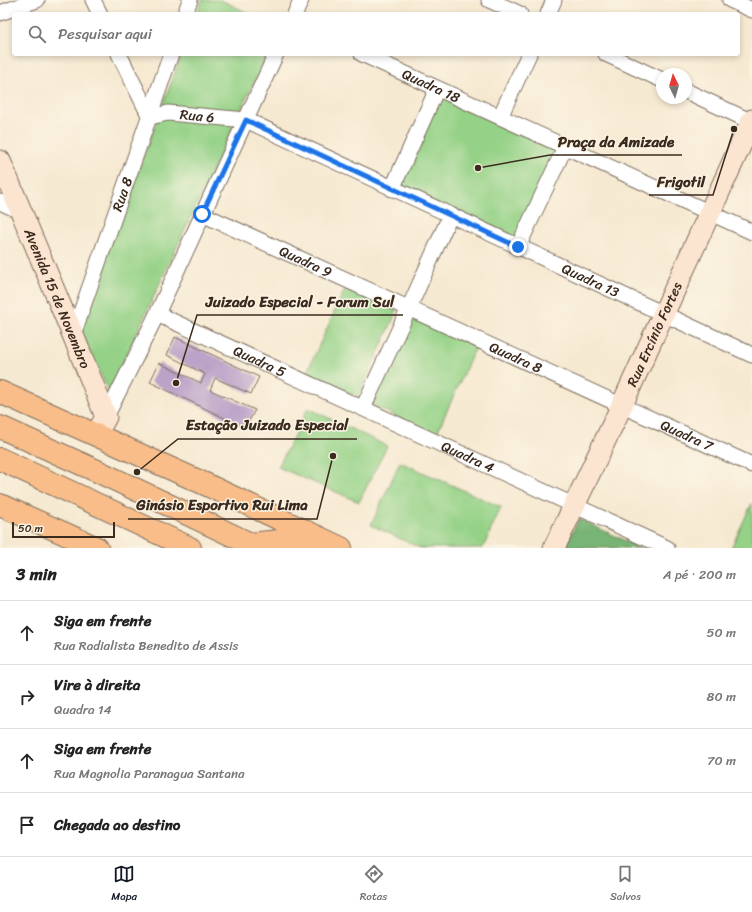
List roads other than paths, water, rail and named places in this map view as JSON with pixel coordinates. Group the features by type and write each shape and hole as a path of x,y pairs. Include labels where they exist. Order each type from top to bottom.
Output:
{"main road":[{"path":"0,392 101,426 341,548"},
{"path":"0,427 254,546 317,537"},
{"path":"0,459 190,548"},
{"path":"0,505 97,548"}],"street":[{"path":"0,13 37,0"},
{"path":"93,0 99,12"},
{"path":"186,12 190,0"},
{"path":"296,12 301,0"},
{"path":"489,0 516,12"},
{"path":"549,12 554,0"},
{"path":"730,0 752,10"},
{"path":"120,56 150,117"},
{"name":"Rua 8","path":"73,335 171,56"},
{"path":"101,426 157,314 275,56"},
{"name":"Quadra 18","path":"366,56 752,232"},
{"path":"500,117 528,56"},
{"path":"610,56 656,77"},
{"path":"392,189 437,89"},
{"path":"692,94 752,121"},
{"name":"Rua 6","path":"150,117 168,113 246,120"},
{"name":"Quadra 13","path":"246,120 752,355"},
{"name":"Rua Ercínio Fortes","path":"554,548 622,405 752,121"},
{"path":"518,247 565,146"},
{"name":"Avenida 15 de Novembro","path":"0,161 73,335 101,426"},
{"path":"0,202 22,212"},
{"name":"Quadra 9","path":"202,214 409,308"},
{"path":"363,408 450,216"},
{"name":"Quadra 8","path":"409,308 622,405"},
{"name":"Quadra 5","path":"157,314 363,408"},
{"name":"Quadra 7","path":"622,405 752,465"},
{"name":"Quadra 4","path":"363,408 667,548"}],"place":[{"name":"Frigotil","path":"734,129"},
{"name":"Praça da Amizade","path":"478,168"},
{"name":"Juizado Especial - Forum Sul","path":"176,383"},
{"name":"Ginásio Esportivo Rui Lima","path":"333,456"},
{"name":"Estação Juizado Especial","path":"137,472"}]}
